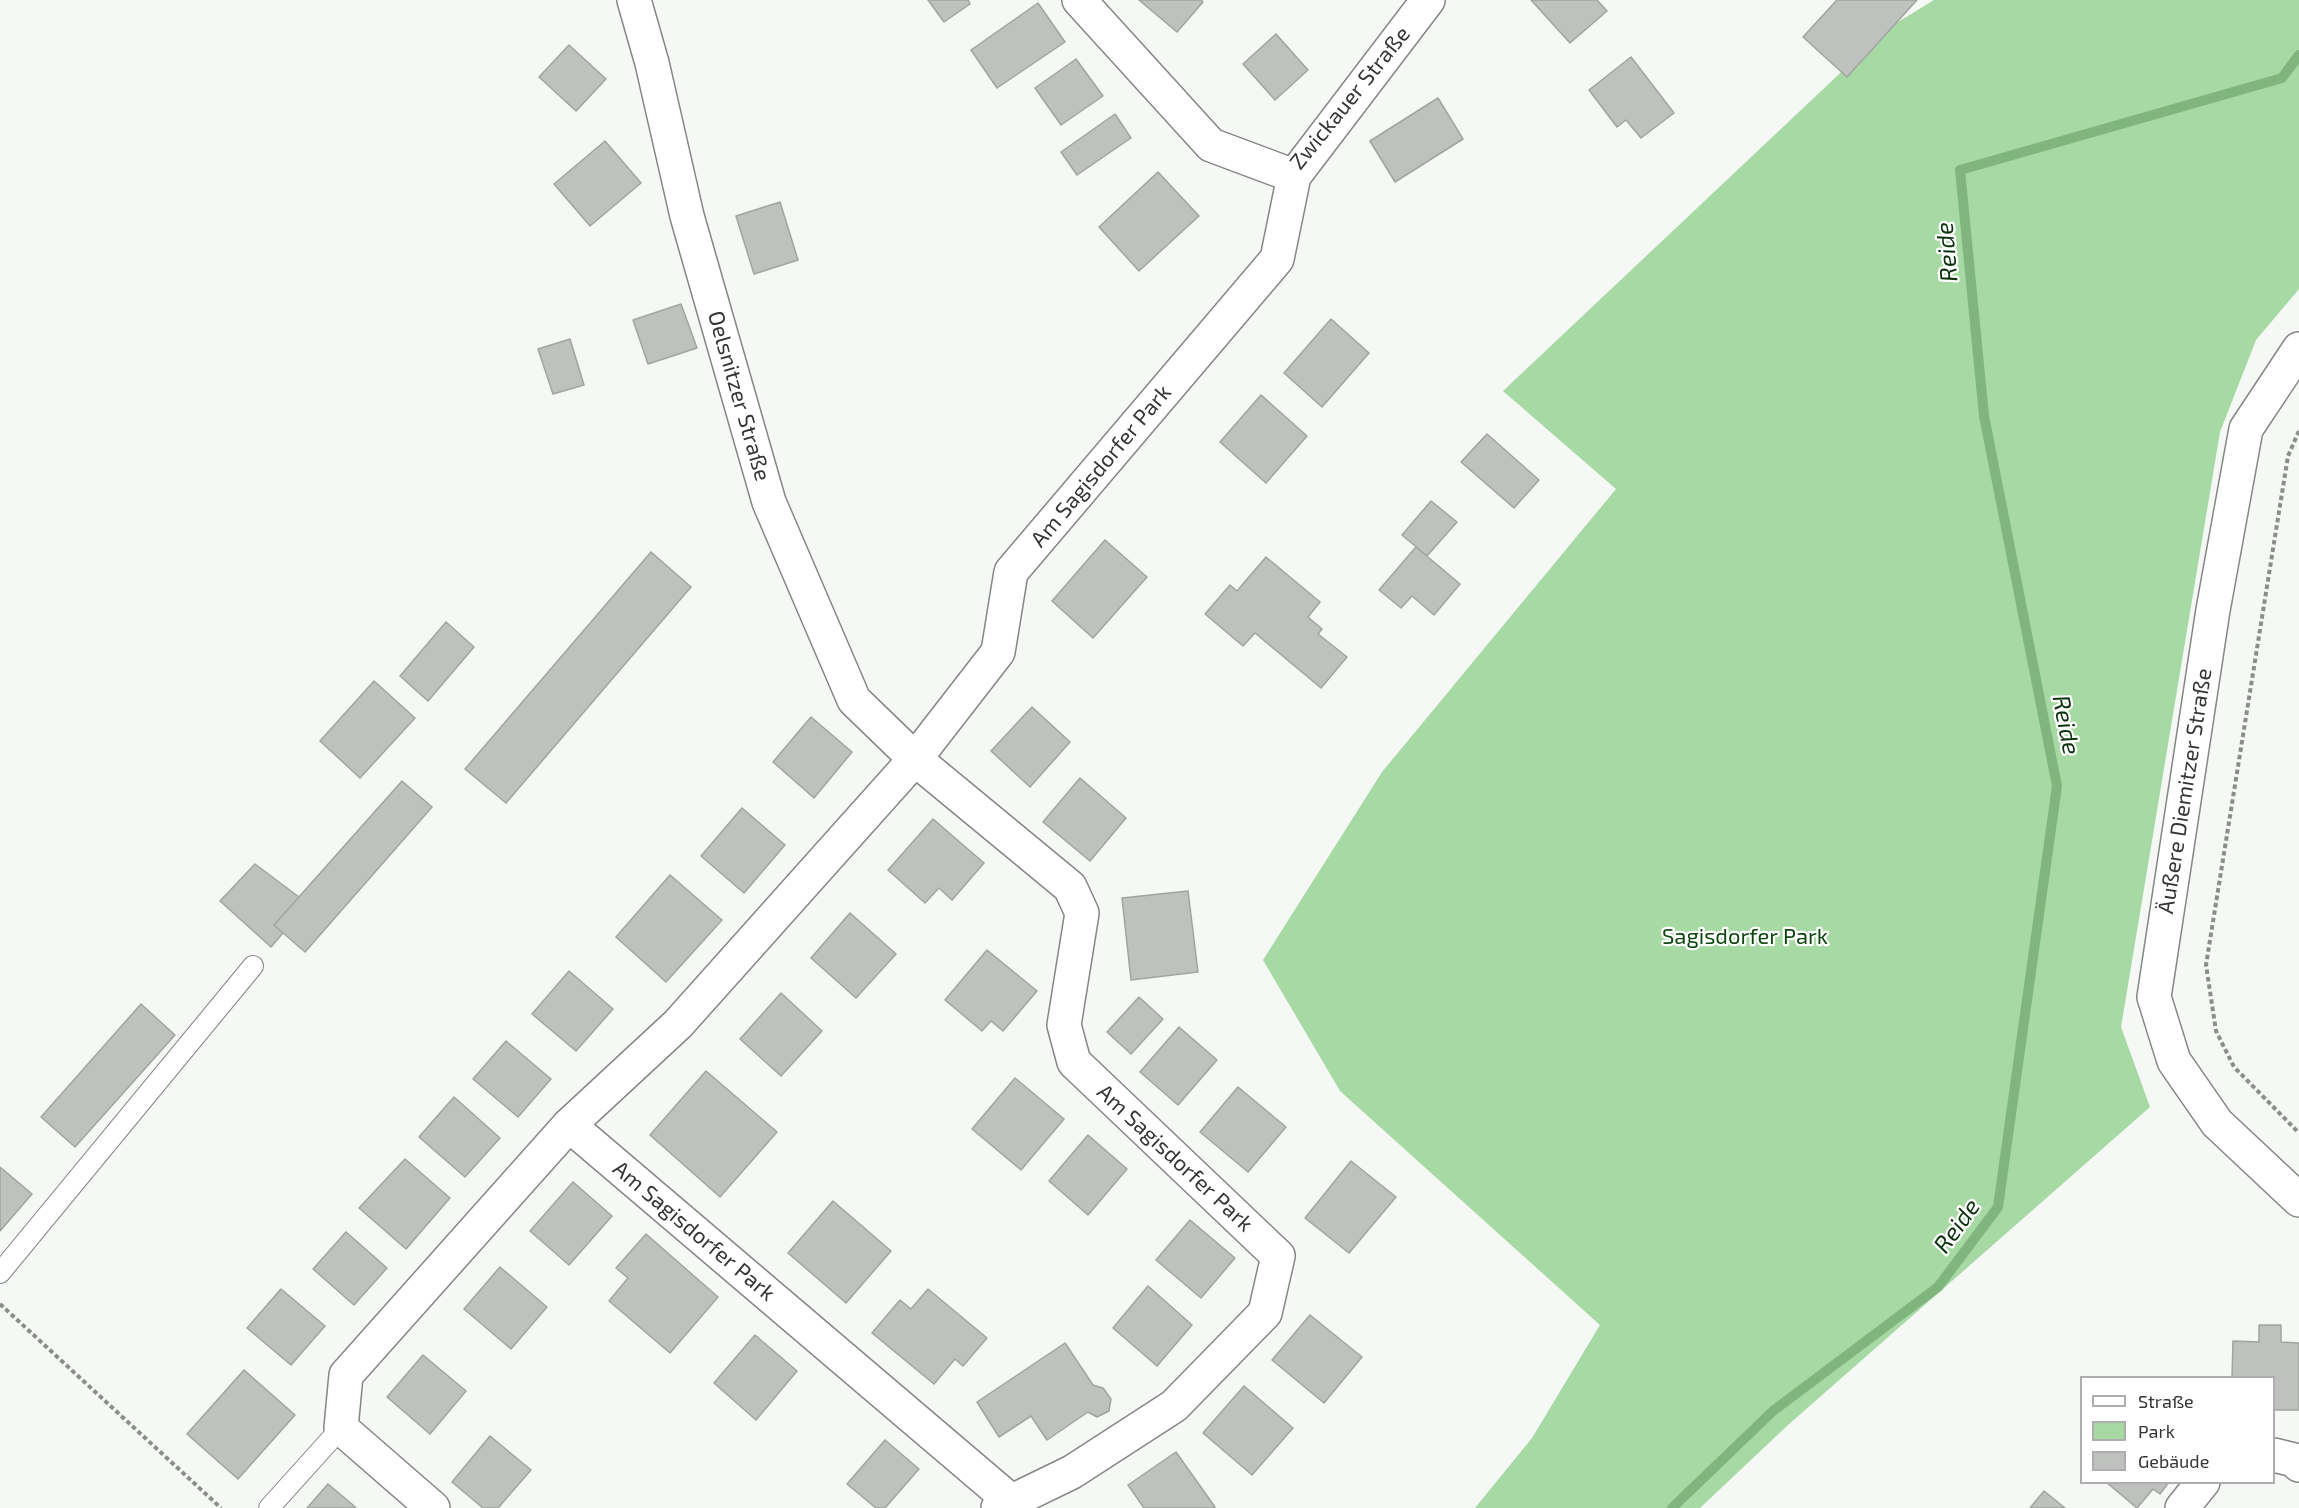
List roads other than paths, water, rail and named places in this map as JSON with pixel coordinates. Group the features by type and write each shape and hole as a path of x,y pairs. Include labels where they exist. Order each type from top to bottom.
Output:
{"street":[{"name":"Oelsnitzer Straße","path":"634,0 652,63 687,216 769,502 854,700 915,759"},
{"name":"Zwickauer Straße","path":"1079,0 1212,145 1294,176 1428,0"},
{"name":"Am Sagisdorfer Park","path":"341,1428 346,1375 568,1125 678,1024 915,759 998,652 1011,572 1277,259 1294,176"},
{"name":"Äußere Diemitzer Straße","path":"2299,349 2246,429 2213,610 2154,997 2174,1061 2217,1123 2299,1200"},
{"name":"Am Sagisdorfer Park","path":"568,1125 1005,1505 1072,1472 1174,1406 1265,1313 1278,1256 1074,1062 1064,1025 1082,913 1070,887 915,759"},
{"path":"341,1428 433,1508"},
{"path":"2275,1455 2294,1460 2299,1465"},
{"path":"2182,1508 2201,1484"}],"lane":[{"path":"0,1273 253,966"},
{"path":"269,1508 341,1428"}],"waterway":[{"name":"Reide","path":"1672,1508 1773,1411 1938,1287 1998,1207 2057,786 1984,416 1960,170 2282,78 2299,55"}],"park label":[{"name":"Sagisdorfer Park","path":"1745,937"}]}
